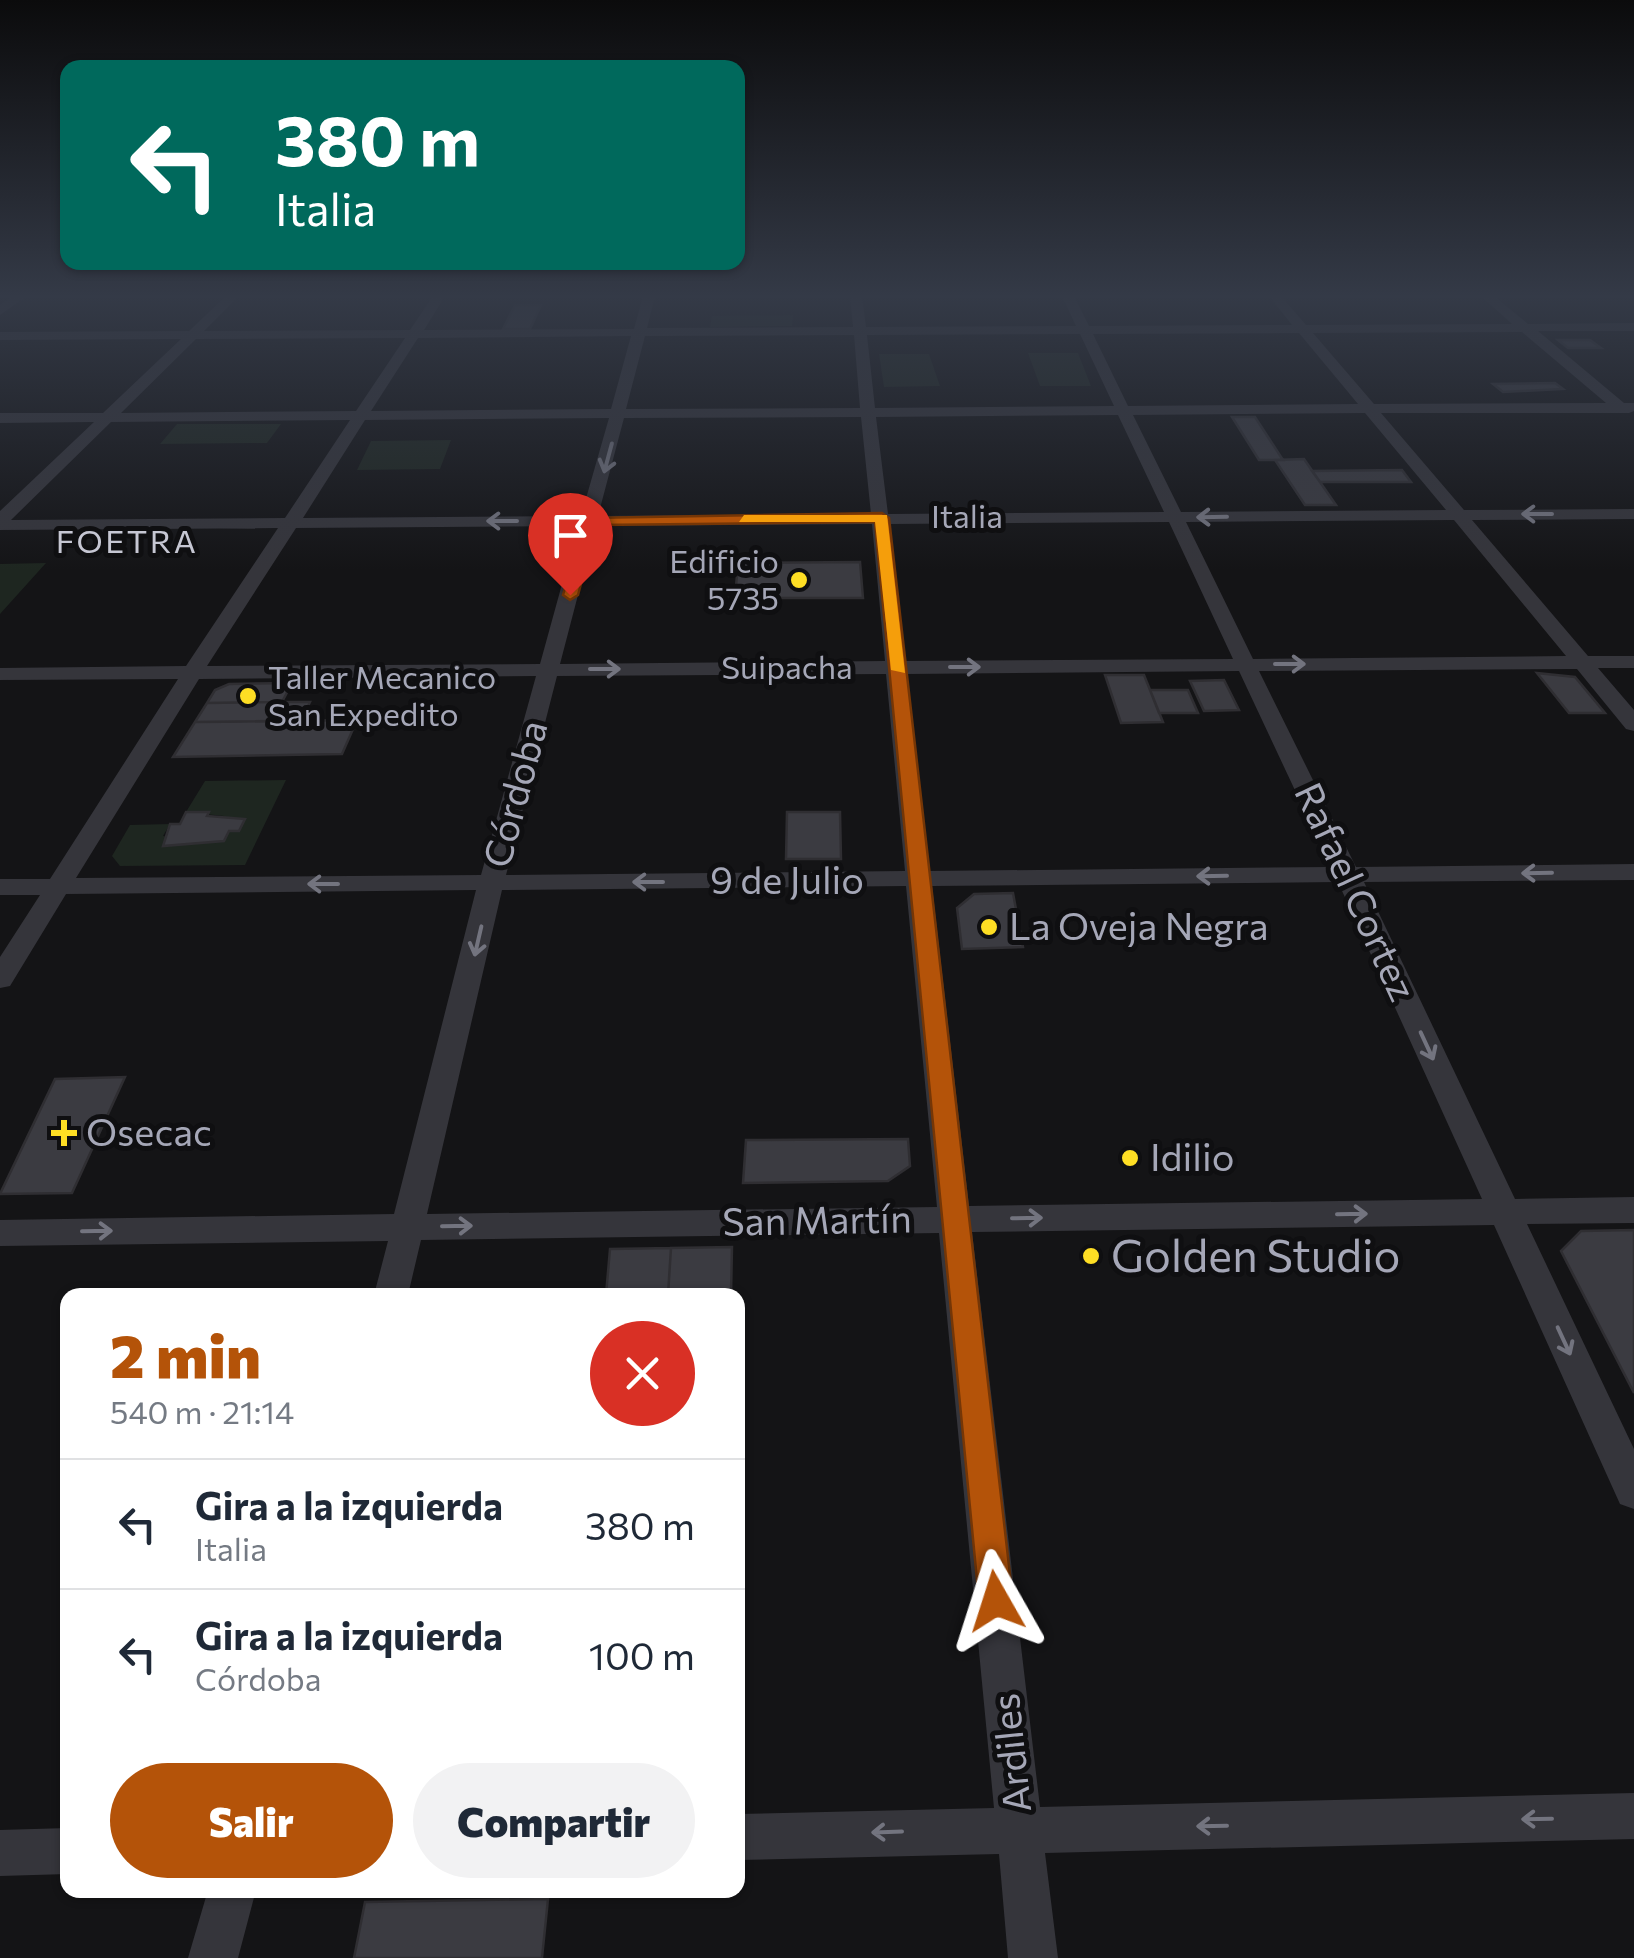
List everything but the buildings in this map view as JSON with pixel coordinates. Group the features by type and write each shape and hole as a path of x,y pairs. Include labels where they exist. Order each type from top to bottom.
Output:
{"street":[{"path":"0,523 138,387"},
{"path":"0,979 192,672 378,387"},
{"name":"Córdoba","path":"393,1288 492,883 626,387"},
{"name":"Ardiles","path":"865,387 899,667 1033,1958"},
{"name":"Rafael Cortez","path":"1112,387 1348,876 1634,1491"},
{"path":"1352,387 1634,724"},
{"path":"1601,387 1630,410"},
{"path":"0,418 867,410 1630,410"},
{"name":"Italia","path":"0,523 1634,514"},
{"name":"Suipacha","path":"0,674 1634,662"},
{"name":"9 de Julio","path":"0,886 1634,872"},
{"name":"San Martín","path":"0,1232 1634,1210"},
{"path":"745,1836 1634,1816"},
{"path":"0,1853 60,1851"},
{"path":"213,1958 230,1898"}],"shaded area":[{"path":"177,424 281,424 267,443 160,444"},
{"path":"451,440 440,469 357,470 371,441"},
{"path":"46,563 0,614 0,564"},
{"path":"286,780 245,865 120,866 112,856 130,825 170,824 163,836 168,837 165,846 224,841 229,831 224,816 186,812 205,781"}],"slow traffic":[{"path":"744,519 882,518 899,670"}],"place":[{"name":"Edificio 5735","path":"799,580"},
{"name":"Taller Mecanico San Expedito","path":"248,696"},
{"name":"La Oveja Negra","path":"989,927"},
{"name":"Osecac","path":"64,1133"},
{"name":"Idilio","path":"1130,1158"},
{"name":"Golden Studio","path":"1091,1256"}],"district":[{"name":"FOETRA","path":"127,542"}],"route":[{"path":"570,595 591,521 882,518 996,1601"}]}
